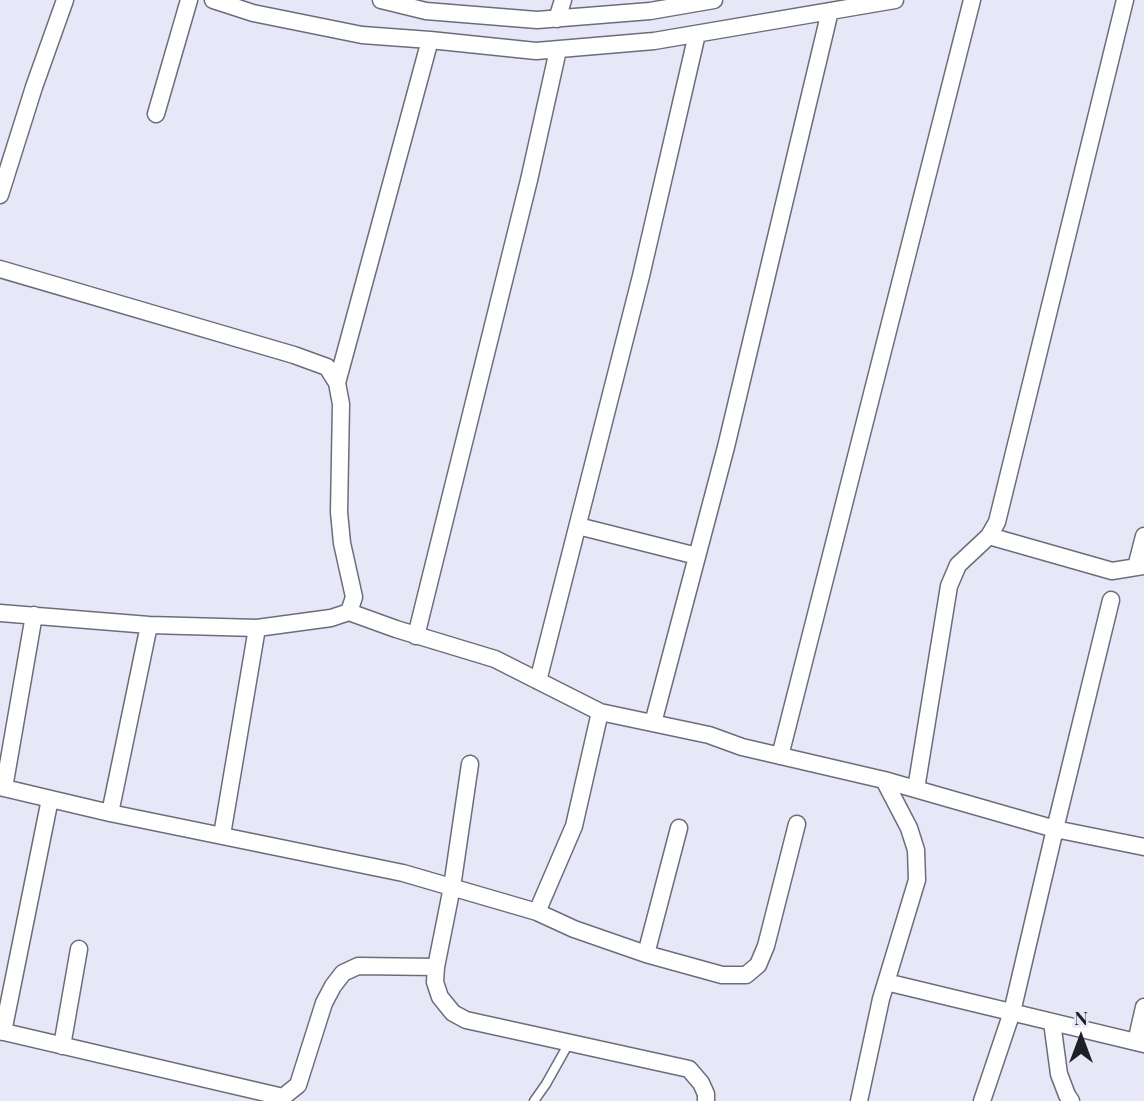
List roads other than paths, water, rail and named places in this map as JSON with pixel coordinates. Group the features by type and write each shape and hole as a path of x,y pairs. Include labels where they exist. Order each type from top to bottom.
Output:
{"street":[{"path":"0,194 65,0"},
{"path":"156,114 189,0"},
{"path":"213,0 253,13 362,35 536,51 654,41 895,0"},
{"path":"381,0 537,20 650,11 688,2 715,0"},
{"path":"557,19 563,0"},
{"path":"780,756 972,0"},
{"path":"916,789 949,586 958,565 989,536 997,522 1125,0"},
{"path":"653,723 726,447 830,11"},
{"path":"538,681 641,276 697,34"},
{"path":"337,383 430,40"},
{"path":"416,636 529,180 558,50"},
{"path":"0,269 327,367 337,383 341,404 339,512 341,543 354,597 349,612"},
{"path":"578,526 697,556"},
{"path":"989,536 1112,570 1140,567 1144,536"},
{"path":"982,1101 1013,1012 1111,600"},
{"path":"0,613 149,625 257,628 331,618 349,612 416,636 495,659 600,712 709,735 742,747 884,780 1055,829 1144,846"},
{"path":"34,615 2,788 403,873 537,912 575,929 646,954 722,975 746,975 758,965 766,946 797,824"},
{"path":"110,813 149,625"},
{"path":"222,835 257,628"},
{"path":"537,912 573,826 600,712"},
{"path":"470,764 452,887 436,967 435,982 440,997 453,1013 466,1020 689,1069 701,1083 706,1101"},
{"path":"859,1101 886,982 917,880 916,850 909,828 884,780"},
{"path":"50,799 1,1032 283,1097 298,1085 324,1003 343,973 358,966 436,967"},
{"path":"646,954 679,828"},
{"path":"62,1046 79,949"},
{"path":"886,982 1140,1043 1144,1007"},
{"path":"1052,1022 1059,1074 1066,1096 1071,1101"}],"lane":[{"path":"534,1101 569,1043"}]}
